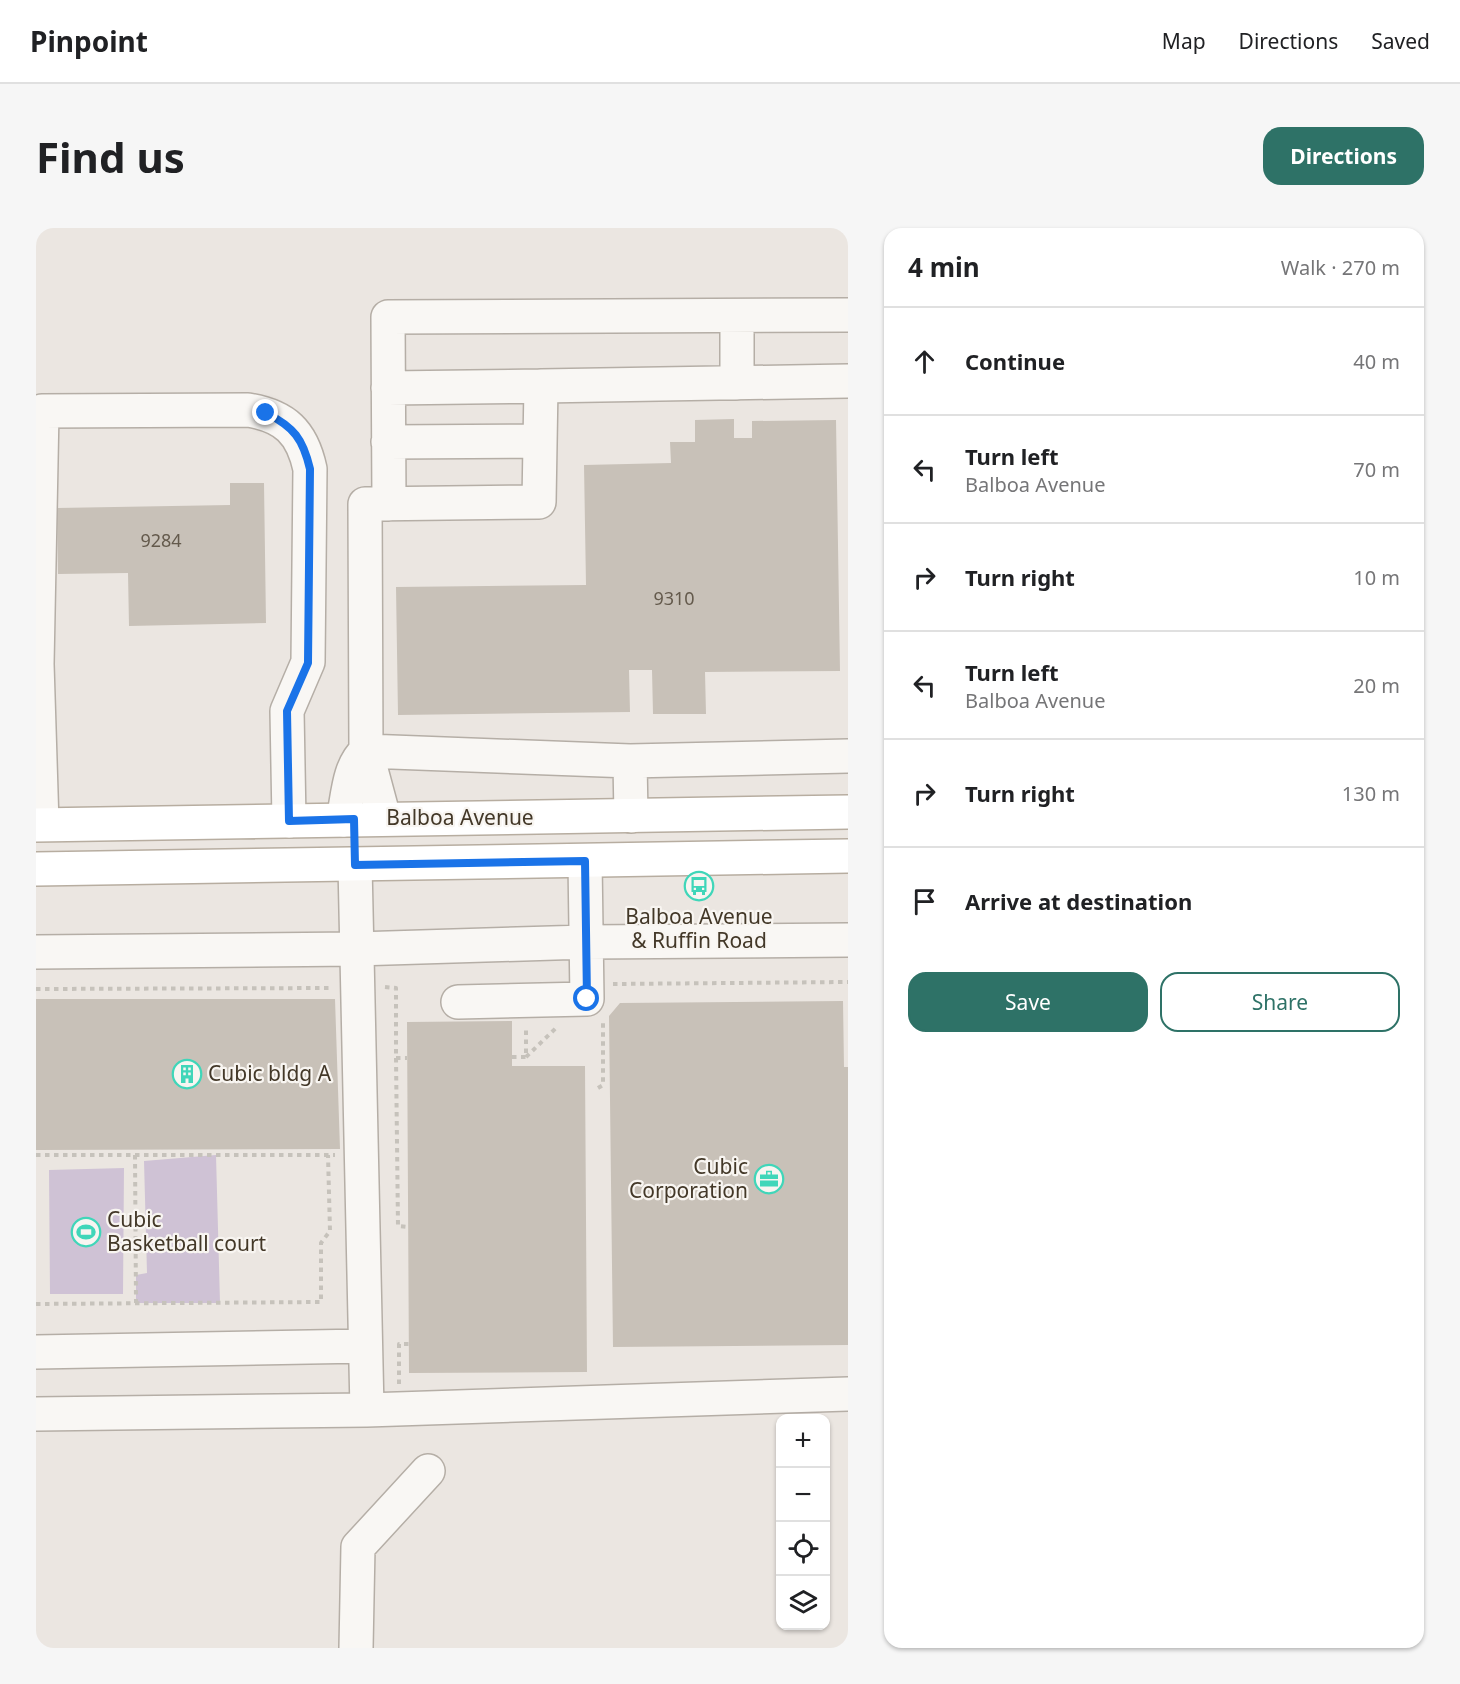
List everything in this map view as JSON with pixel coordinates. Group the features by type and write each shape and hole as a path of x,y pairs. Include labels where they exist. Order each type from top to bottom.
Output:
{"main road":[{"name":"Balboa Avenue","path":"39,824 848,812"},
{"path":"355,865 360,819"},
{"name":"Balboa Avenue","path":"36,869 848,856"}],"lane":[{"path":"389,504 388,317 848,315"},
{"path":"736,316 736,383"},
{"path":"388,387 848,381"},
{"path":"360,819 366,751 365,504 539,502 541,386"},
{"path":"39,824 38,664 42,411 248,410 266,413 283,422 297,434 306,450 310,469 308,663 287,711 289,821"},
{"path":"388,442 540,441"},
{"path":"366,751 630,761 848,756"},
{"path":"630,761 631,816"},
{"path":"458,1002 587,999 585,861"},
{"path":"355,865 367,1410"},
{"path":"36,952 356,949 586,942 848,940"},
{"path":"36,1352 365,1346"},
{"path":"36,1414 367,1410 848,1394"},
{"path":"356,1648 358,1547 428,1471"}],"path":[{"path":"603,984 848,982"},
{"path":"378,987 396,988 398,1226 408,1227"},
{"path":"36,989 341,988"},
{"path":"598,1088 603,1085 603,1013"},
{"path":"396,1058 407,1058"},
{"path":"36,1155 343,1155"},
{"path":"135,1155 136,1304"},
{"path":"36,1304 321,1302 321,1243 330,1231 328,1155"},
{"path":"400,1409 399,1344 409,1344"}],"shaded area":[{"path":"216,1155 220,1303 136,1303 136,1275 147,1273 144,1161"},
{"name":"Cubic Basketball court","path":"124,1168 123,1294 50,1294 49,1170"}],"building":[{"path":"734,419 734,438 752,438 752,421 836,420 840,671 705,672 706,714 653,714 652,670 629,670 630,712 398,715 396,587 586,585 584,465 671,463 670,442 695,442 695,420"},
{"path":"230,483 264,483 266,623 129,626 128,573 58,574 57,508 230,505"},
{"name":"Cubic bldg A","path":"36,999 335,999 340,1149 36,1150"},
{"path":"843,1001 844,1067 848,1067 848,1345 613,1347 609,1016 620,1003"},
{"path":"512,1021 512,1066 585,1066 587,1372 409,1373 407,1022"}],"place":[{"name":"Balboa Avenue & Ruffin Road","path":"699,886"},
{"name":"Cubic bldg A","path":"187,1074"},
{"name":"Cubic Corporation","path":"769,1179"},
{"name":"Cubic Basketball court","path":"86,1232"}],"route":[{"path":"266,413 283,422 297,434 306,450 310,469 308,663 287,711 289,821 354,819 355,865 585,861 587,999"}]}
